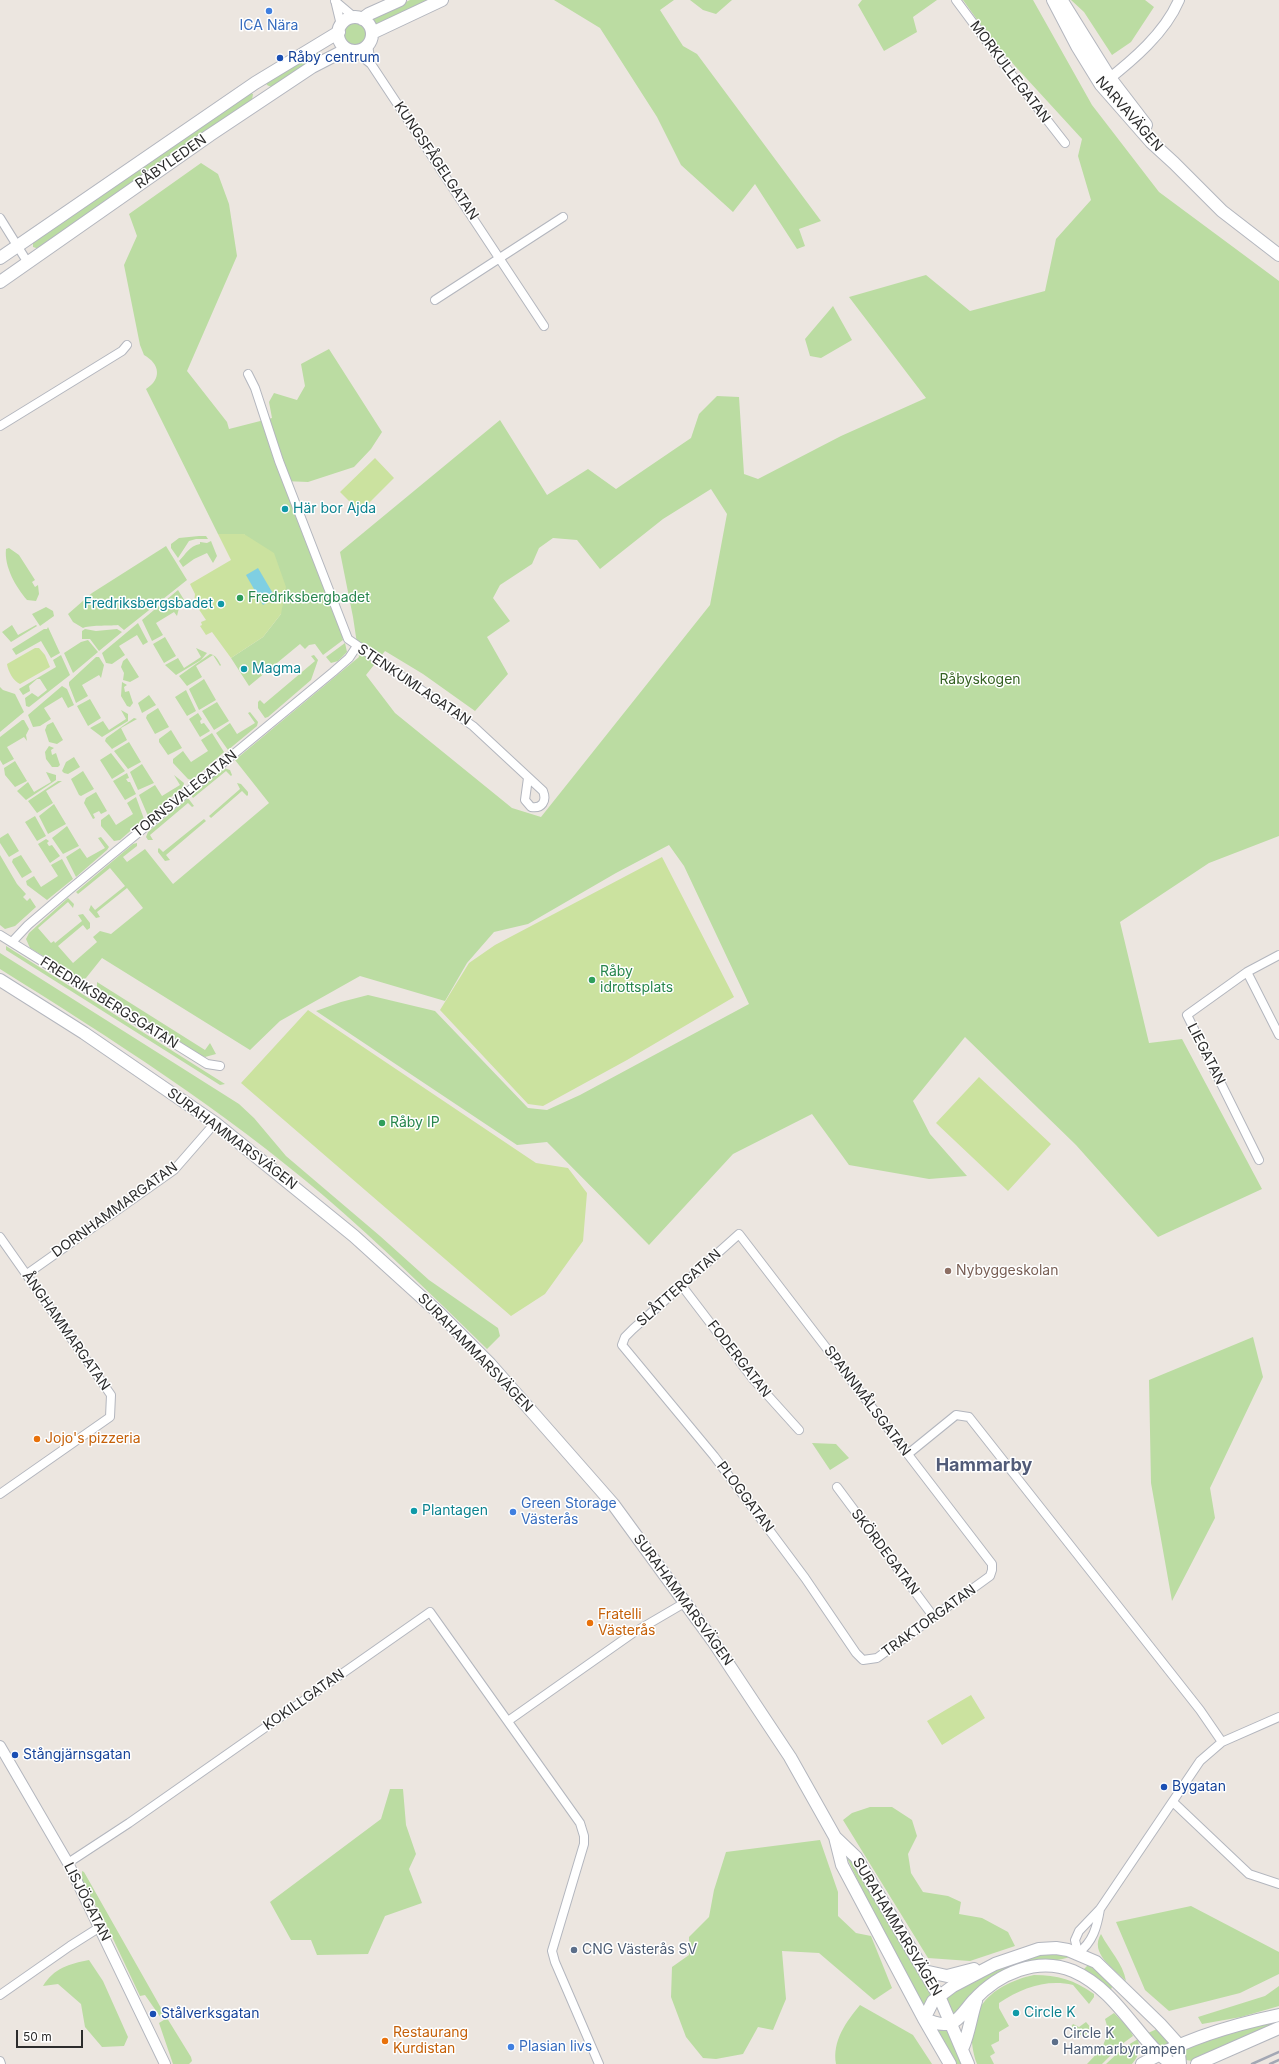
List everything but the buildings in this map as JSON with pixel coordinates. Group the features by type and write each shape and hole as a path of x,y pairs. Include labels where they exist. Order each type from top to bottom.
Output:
{"main road":[{"name":"RÅBYLEDEN","path":"0,258 256,83 340,28 346,20 369,14 400,0"},
{"path":"372,33 442,0"},
{"name":"NARVAVÄGEN","path":"1053,0 1077,46 1156,137 1174,162 1222,210 1279,255"},
{"name":"NARVAVÄGEN","path":"1062,0 1106,81"},
{"path":"358,18 369,24 372,33 368,45"},
{"path":"340,28 340,41 351,50"},
{"name":"RÅBYLEDEN","path":"0,282 210,135 312,67 351,50 359,51 368,45"},
{"name":"SURAHAMMARSVÄGEN","path":"0,980 84,1033 215,1123 354,1236 439,1313 490,1364 613,1504 686,1602 779,1739 835,1837 842,1865 924,2019 950,2064"},
{"name":"SURAHAMMARSVÄGEN","path":"835,1837 856,1857 939,1996 963,2047 968,2064"},
{"path":"924,1971 947,1976 995,1964 1039,1949 1056,1948 1078,1953 1096,1962 1160,2024 1178,2044 1180,2064"},
{"path":"1072,1971 1078,1953"},
{"path":"995,1964 953,1986 939,1996 933,2001 924,2019 941,2025 952,2023 977,1996 997,1980 1012,1972 1044,1966 1072,1971 1094,1983 1113,2000 1158,2054 1172,2064"},
{"path":"1113,2000 1124,1989"},
{"path":"963,2047 977,1996"},
{"path":"1141,2064 1178,2044 1215,2031 1279,2015"},
{"path":"1160,2024 1174,2032 1186,2034 1215,2031"},
{"path":"1197,2064 1279,2028"},
{"path":"1141,2064 1144,2036"}],"street":[{"path":"335,0 358,18"},
{"path":"335,0 340,28"},
{"name":"MORKULLEGATAN","path":"956,0 1065,143"},
{"path":"1106,81 1128,64 1148,44 1168,20 1179,0"},
{"name":"KUNGSFÅGELGATAN","path":"368,45 371,64"},
{"name":"KUNGSFÅGELGATAN","path":"351,50 371,64 501,258 544,326"},
{"path":"436,300 563,217"},
{"path":"0,218 28,263"},
{"path":"0,426 122,351 127,345"},
{"name":"STENKUMLAGATAN","path":"248,374 255,388 279,461 348,639 473,726 528,778"},
{"name":"TORNSVALEGATAN","path":"12,942 28,925 333,672 349,658 357,646"},
{"name":"FREDRIKSBERGSGATAN","path":"0,935 207,1064 220,1066"},
{"name":"LIEGATAN","path":"1259,1160 1187,1015 1247,972 1279,955"},
{"path":"1247,972 1279,1035"},
{"name":"DORNHAMMARGATAN","path":"27,1274 174,1170 215,1123"},
{"name":"SPANNMÅLSGATAN","path":"737,1236 738,1234 992,1564 992,1571"},
{"name":"SLÅTTERGATAN","path":"623,1342 633,1329 737,1236"},
{"name":"ÅNGHAMMARGATAN","path":"0,1237 111,1395 110,1417 0,1494"},
{"name":"FODERGATAN","path":"682,1286 753,1378 799,1430"},
{"name":"PLOGGATAN","path":"623,1342 624,1349 714,1456 753,1507 861,1658"},
{"path":"908,1454 956,1415 970,1417 1145,1638 1200,1710 1222,1742"},
{"name":"SKÖRDEGATAN","path":"837,1487 933,1616"},
{"name":"TRAKTORGATAN","path":"861,1658 869,1661 877,1658 990,1576 992,1571"},
{"path":"599,2064 554,1962 552,1951 584,1844 584,1836 580,1823 508,1721 633,1634 686,1602"},
{"name":"KOKILLGATAN","path":"68,1863 129,1823 430,1612 508,1721"},
{"path":"1078,1953 1076,1937 1079,1931 1100,1909 1200,1762 1222,1742 1279,1717"},
{"name":"LISJÖGATAN","path":"0,1746 68,1863 165,2064"},
{"path":"1173,1802 1249,1874 1279,1884"},
{"path":"1078,1953 1090,1943 1097,1925 1100,1909"},
{"path":"0,1995 70,1946 100,1928"}],"green space":[{"path":"410,0 433,0 377,27 373,18"},
{"path":"554,0 674,0 660,10 683,46 697,54 821,221 799,229 805,246 797,249 755,184 733,212 681,165 657,117 600,28"},
{"path":"690,0 732,0 716,14 703,10"},
{"path":"862,0 937,0 913,17 917,32 884,51 858,5"},
{"name":"Råbyskogen","path":"963,0 1033,0 1092,105 1159,192 1279,281 1279,836 1209,863 1120,922 1149,1043 1182,1039 1262,1189 1158,1237 1076,1145 965,1037 913,1101 930,1134 967,1176 929,1179 849,1165 812,1114 733,1154 649,1245 547,1142 517,1145 316,1011 341,1002 368,995 435,1011 528,1108 547,1110 580,1095 749,1004 684,866 669,845 616,873 528,924 494,932 467,963 445,1001 360,976 280,1021 250,1050 102,958 86,978 82,980 30,948 26,939 29,933 68,898 74,904 73,908 68,902 38,928 51,943 54,941 55,943 82,921 78,915 83,914 90,923 90,928 87,930 83,925 58,946 73,963 97,942 93,937 100,931 111,934 143,908 127,888 97,912 100,917 96,918 89,910 91,905 95,910 125,886 110,868 78,894 76,892 133,844 137,843 137,846 123,857 127,862 145,849 173,884 269,803 235,760 359,657 353,617 340,552 500,420 547,495 588,469 616,489 691,438 699,414 717,396 739,397 744,474 758,479 841,436 926,398 849,297 926,275 970,311 1045,291 1056,239 1091,200 1078,156 1082,139 993,42","holes":["711,489 727,514 710,605 541,817 512,808 395,713 366,675 385,651 423,674 475,711 508,674 487,637 510,621 493,598 500,585 532,564 539,548 553,538 577,540 600,569 663,519"]},
{"path":"1071,0 1145,0 1154,7 1131,42 1112,55 1084,12"},
{"path":"355,22 364,25 367,34 364,43 355,46 346,43 343,34 346,25"},
{"path":"316,50 321,57 273,88 267,85 266,83"},
{"path":"251,93 253,94 252,100 159,162 145,175 39,249 33,247 33,242"},
{"path":"201,163 218,174 229,204 237,256 187,371 227,422 229,429 272,418 269,402 274,393 297,400 305,386 301,364 329,349 382,432 371,449 354,467 308,482 284,481 339,619 343,640 323,655 315,644 309,645 305,649 300,644 249,686 231,658 263,637 281,614 244,534 218,534 146,389 155,381 157,372 153,363 144,355 140,345 124,265 137,236 129,214"},
{"path":"833,306 852,340 821,358 810,356 805,339"},
{"path":"375,458 394,478 360,512 340,492"},
{"name":"Fredriksbergbadet","path":"218,534 244,534 274,553 286,587 281,614 263,637 231,658 212,632 206,635 200,626 202,625 201,622 206,620 194,602 195,594 190,584 231,560"},
{"path":"206,536 208,539 196,539 189,541 178,558 171,548 171,544 179,538"},
{"path":"211,541 217,556 213,563 207,553 194,559 183,567 179,561 190,548 200,544 200,542 207,543"},
{"path":"166,546 187,580 124,630 118,625 83,628 73,622 68,614 92,593"},
{"path":"9,548 19,555 35,580 32,582 35,587 38,585 39,594 36,601 27,600 12,576 6,556 6,549"},
{"path":"178,590 186,603 179,608 177,616 174,612 156,623 163,635 152,641 142,620"},
{"path":"46,607 53,611 54,616 40,626 32,614"},
{"path":"138,623 148,642 143,645 137,635 119,646 125,655 112,664 106,663 102,653"},
{"path":"12,625 18,635 36,625 37,626 11,642 2,632"},
{"path":"48,627 60,653 51,658 41,641 16,655 12,649"},
{"path":"85,629 96,631 117,629 122,632 99,651 90,639 82,639 82,631"},
{"path":"165,637 176,656 164,663 153,644"},
{"path":"88,640 98,652 73,673 64,653 81,642"},
{"path":"345,643 347,652 338,661 331,663 326,657"},
{"path":"35,648 39,648 45,655 50,667 20,684 11,676 7,664"},
{"path":"196,648 207,653 201,660 176,675 165,665 178,658 184,668 201,657"},
{"path":"210,654 213,655 196,666 202,677 187,686 179,676"},
{"path":"61,655 70,675 29,707 26,706 25,698 32,693 38,697 47,690 40,679 37,679 29,686 30,691 23,695 19,689 56,667 53,660"},
{"path":"213,655 218,660 221,665 220,666"},
{"path":"314,655 318,660 311,680 265,718 258,708 258,702 260,700 264,704 315,661 311,656"},
{"path":"96,657 99,657 104,665 101,678 99,675 82,685 88,696 76,703 69,682"},
{"path":"127,658 139,677 130,682 123,680 124,673 121,667 123,661"},
{"path":"204,679 216,700 199,710 189,689"},
{"path":"122,682 127,685 124,687 125,692 129,691 133,703 130,707 127,706 121,696"},
{"path":"62,686 67,689 74,705 68,708 62,697 44,708 51,719 40,726 33,727 28,715"},
{"path":"0,687 3,690 15,694 24,712 0,732"},
{"path":"186,690 196,711 187,716 175,697"},
{"path":"149,695 156,705 142,713 138,703"},
{"path":"90,699 101,718 88,726 77,706"},
{"path":"217,702 229,721 214,730 202,711"},
{"path":"158,708 169,727 155,734 146,718 147,715"},
{"path":"121,710 128,714 128,721 102,737 90,728 103,721 109,730 126,719"},
{"path":"250,712 258,722 257,726 228,750 216,733 230,723 237,734 255,723 248,713"},
{"path":"198,713 202,719 200,721 201,724 204,723 210,731 200,737 189,719"},
{"path":"134,718 137,719 121,728 127,740 112,749 105,741 106,738"},
{"path":"24,720 29,729 26,735 27,741 24,737 7,747 14,759 3,765 0,760 0,737"},
{"path":"53,722 63,740 57,744 49,742 45,730 47,725"},
{"path":"171,730 182,748 168,755 159,742 159,739"},
{"path":"212,733 224,752 192,780 188,779 173,763 173,759 183,751 191,762 208,751 201,740"},
{"path":"129,742 141,762 128,769 114,751"},
{"path":"49,746 54,748 51,750 52,755 56,753 60,765 58,767 52,767 46,759 45,752"},
{"path":"111,753 125,771 112,779 100,760"},
{"path":"74,757 80,767 68,774 64,773 62,771 66,762"},
{"path":"15,761 27,781 15,787 5,775 4,768"},
{"path":"142,764 154,783 138,790 130,772"},
{"path":"224,768 230,770 232,775 231,776 226,771 193,798 191,795"},
{"path":"83,771 94,789 81,796 79,795 71,779"},
{"path":"46,772 56,775 56,780 26,800 17,791 28,782 34,792 51,782"},
{"path":"127,773 129,778 126,779 130,782 136,794 125,800 113,781"},
{"path":"174,775 184,783 183,787 148,816 139,795 155,785 162,796 180,785"},
{"path":"58,781 62,781 46,791 53,803 37,813 28,801"},
{"path":"237,783 241,784 248,792 248,795 247,796 242,791 211,818 209,816 240,789"},
{"path":"96,792 107,811 101,814 99,811 93,814 95,818 93,819 84,803 86,798"},
{"path":"136,797 144,819 120,840 114,841 101,826 101,820 109,814 116,825 133,814 127,803"},
{"path":"188,798 194,806 192,807 188,803 150,835 153,840 148,840 146,837 148,832"},
{"path":"54,804 66,824 48,834 39,816"},
{"path":"35,816 46,836 37,841 25,822"},
{"path":"204,819 206,821 166,855 170,860 165,861 158,852 158,849 159,848 163,852"},
{"path":"67,826 79,846 63,854 52,838"},
{"path":"8,833 19,851 9,857 0,843 0,838"},
{"path":"101,837 109,847 76,877 66,857 80,848 87,858 105,848 98,838"},
{"path":"46,839 49,841 47,843 49,846 52,845 60,856 50,863 38,844"},
{"path":"0,855 17,884 26,894 23,897 27,901 30,898 36,907 15,926 5,929 0,925"},
{"path":"21,855 32,872 22,878 12,862 13,859"},
{"name":"Råby idrottsplats","path":"662,857 734,997 627,1060 543,1106 528,1104 440,1010 469,963 495,945"},
{"path":"62,859 73,879 47,900 27,885 26,881 34,876 41,887 58,876 51,865"},
{"path":"6,946 225,1084 220,1085 6,950"},
{"path":"0,953 239,1104 254,1118 286,1156 429,1280 498,1328 500,1336 487,1349 366,1233 286,1164 166,1076 0,969"},
{"path":"97,982 205,1050 210,1043 216,1054 205,1057 200,1055 99,992"},
{"name":"Råby IP","path":"308,1010 536,1163 568,1168 587,1193 583,1241 545,1294 511,1316 241,1083"},
{"path":"979,1077 1051,1144 1008,1191 936,1123"},
{"path":"1253,1337 1263,1377 1210,1488 1215,1518 1172,1601 1151,1483 1149,1380"},
{"path":"812,1443 836,1444 849,1458 830,1470"},
{"path":"971,1695 985,1718 942,1745 927,1721"},
{"path":"390,1789 403,1789 406,1825 416,1854 409,1869 422,1903 385,1916 368,1954 317,1955 311,1940 291,1940 270,1902 381,1819"},
{"path":"870,1807 892,1807 912,1820 917,1836 908,1854 911,1873 923,1892 948,1896 961,1902 959,1914 982,1918 1008,1932 1015,1946 970,1961 928,1958 843,1820 852,1813"},
{"path":"820,1840 838,1892 838,1916 856,1933 871,1936 892,1988 874,2000 819,1953 782,1951 786,1999 773,2030 758,2027 743,2054 716,2059 703,2058 686,2037 671,1997 672,1967 689,1955 689,1937 709,1917 714,1890 726,1852"},
{"path":"847,1854 933,1995 924,2007 868,1902 846,1856"},
{"path":"82,1871 84,1872 165,2015 161,2018 145,1995 140,1996 106,1924 82,1881"},
{"path":"1191,1906 1279,1952 1279,1974 1240,1993 1169,2011 1145,1990 1116,1922"},
{"path":"1101,1934 1119,1962 1126,1981 1104,1960 1100,1954 1098,1941"},
{"path":"1050,1953 1070,1955 1070,1957 1017,1966 1000,1971 978,1988 953,2017 943,1997 995,1970 1022,1960"},
{"path":"89,1960 103,1981 128,2037 124,2046 102,2047 85,2027 81,2004 58,1984 43,1986 57,1971 69,1965"},
{"path":"1089,1964 1111,1984 1112,1987 1110,1992 1084,1969"},
{"path":"1034,1975 1066,1979 1087,1989 1094,1994 1094,1997 1089,2004 1073,1985 1063,1983 1034,1986 1016,1993 999,2003 999,2008 1009,2026 999,2032 999,2041 991,2045 995,2053 990,2056 994,2064 977,2064 973,2047 972,2031 975,2017 982,2005 991,1995 1003,1986"},
{"path":"1279,1986 1279,2006 1241,2017 1202,2024 1198,2017 1265,1996"},
{"path":"860,2005 913,2035 932,2064 836,2064 836,2047 841,2032"},
{"path":"1114,2013 1129,2028 1133,2036 1122,2044 1102,2064 1087,2064 1102,2048 1108,2029 1105,2019"},
{"path":"167,2018 191,2057 192,2061 189,2064 173,2064 159,2023"},
{"path":"1279,2019 1279,2023 1192,2061 1186,2060 1184,2046"},
{"path":"1086,2022 1092,2029 1085,2036 1080,2035 1071,2027 1073,2024 1079,2027"},
{"path":"932,2028 950,2028 964,2064 955,2064"},
{"path":"1157,2029 1169,2043 1159,2049 1148,2033"},
{"path":"1138,2039 1138,2052 1132,2064 1106,2064 1123,2048"}],"water":[{"path":"258,568 275,597 263,605 246,575"}],"railway":[{"path":"1252,2064 1279,2052"},
{"path":"1270,2064 1279,2060"}],"place":[{"name":"ICA Nära","path":"269,11"},
{"name":"Råby centrum","path":"280,58"},
{"name":"Här bor Ajda","path":"285,509"},
{"name":"Fredriksbergbadet","path":"240,598"},
{"name":"Fredriksbergsbadet","path":"221,604"},
{"name":"Magma","path":"244,669"},
{"name":"Råby idrottsplats","path":"592,980"},
{"name":"Råby IP","path":"382,1123"},
{"name":"Nybyggeskolan","path":"948,1271"},
{"name":"Jojo's pizzeria","path":"37,1439"},
{"name":"Plantagen","path":"414,1511"},
{"name":"Green Storage Västerås","path":"513,1512"},
{"name":"Fratelli Västerås","path":"590,1623"},
{"name":"Stångjärnsgatan","path":"15,1755"},
{"name":"Bygatan","path":"1164,1787"},
{"name":"CNG Västerås SV","path":"574,1950"},
{"name":"Circle K","path":"1016,2013"},
{"name":"Stålverksgatan","path":"153,2014"},
{"name":"Restaurang Kurdistan","path":"385,2041"},
{"name":"Circle K Hammarbyrampen","path":"1055,2042"},
{"name":"Plasian livs","path":"511,2047"}],"district":[{"name":"Hammarby","path":"984,1466"}]}
